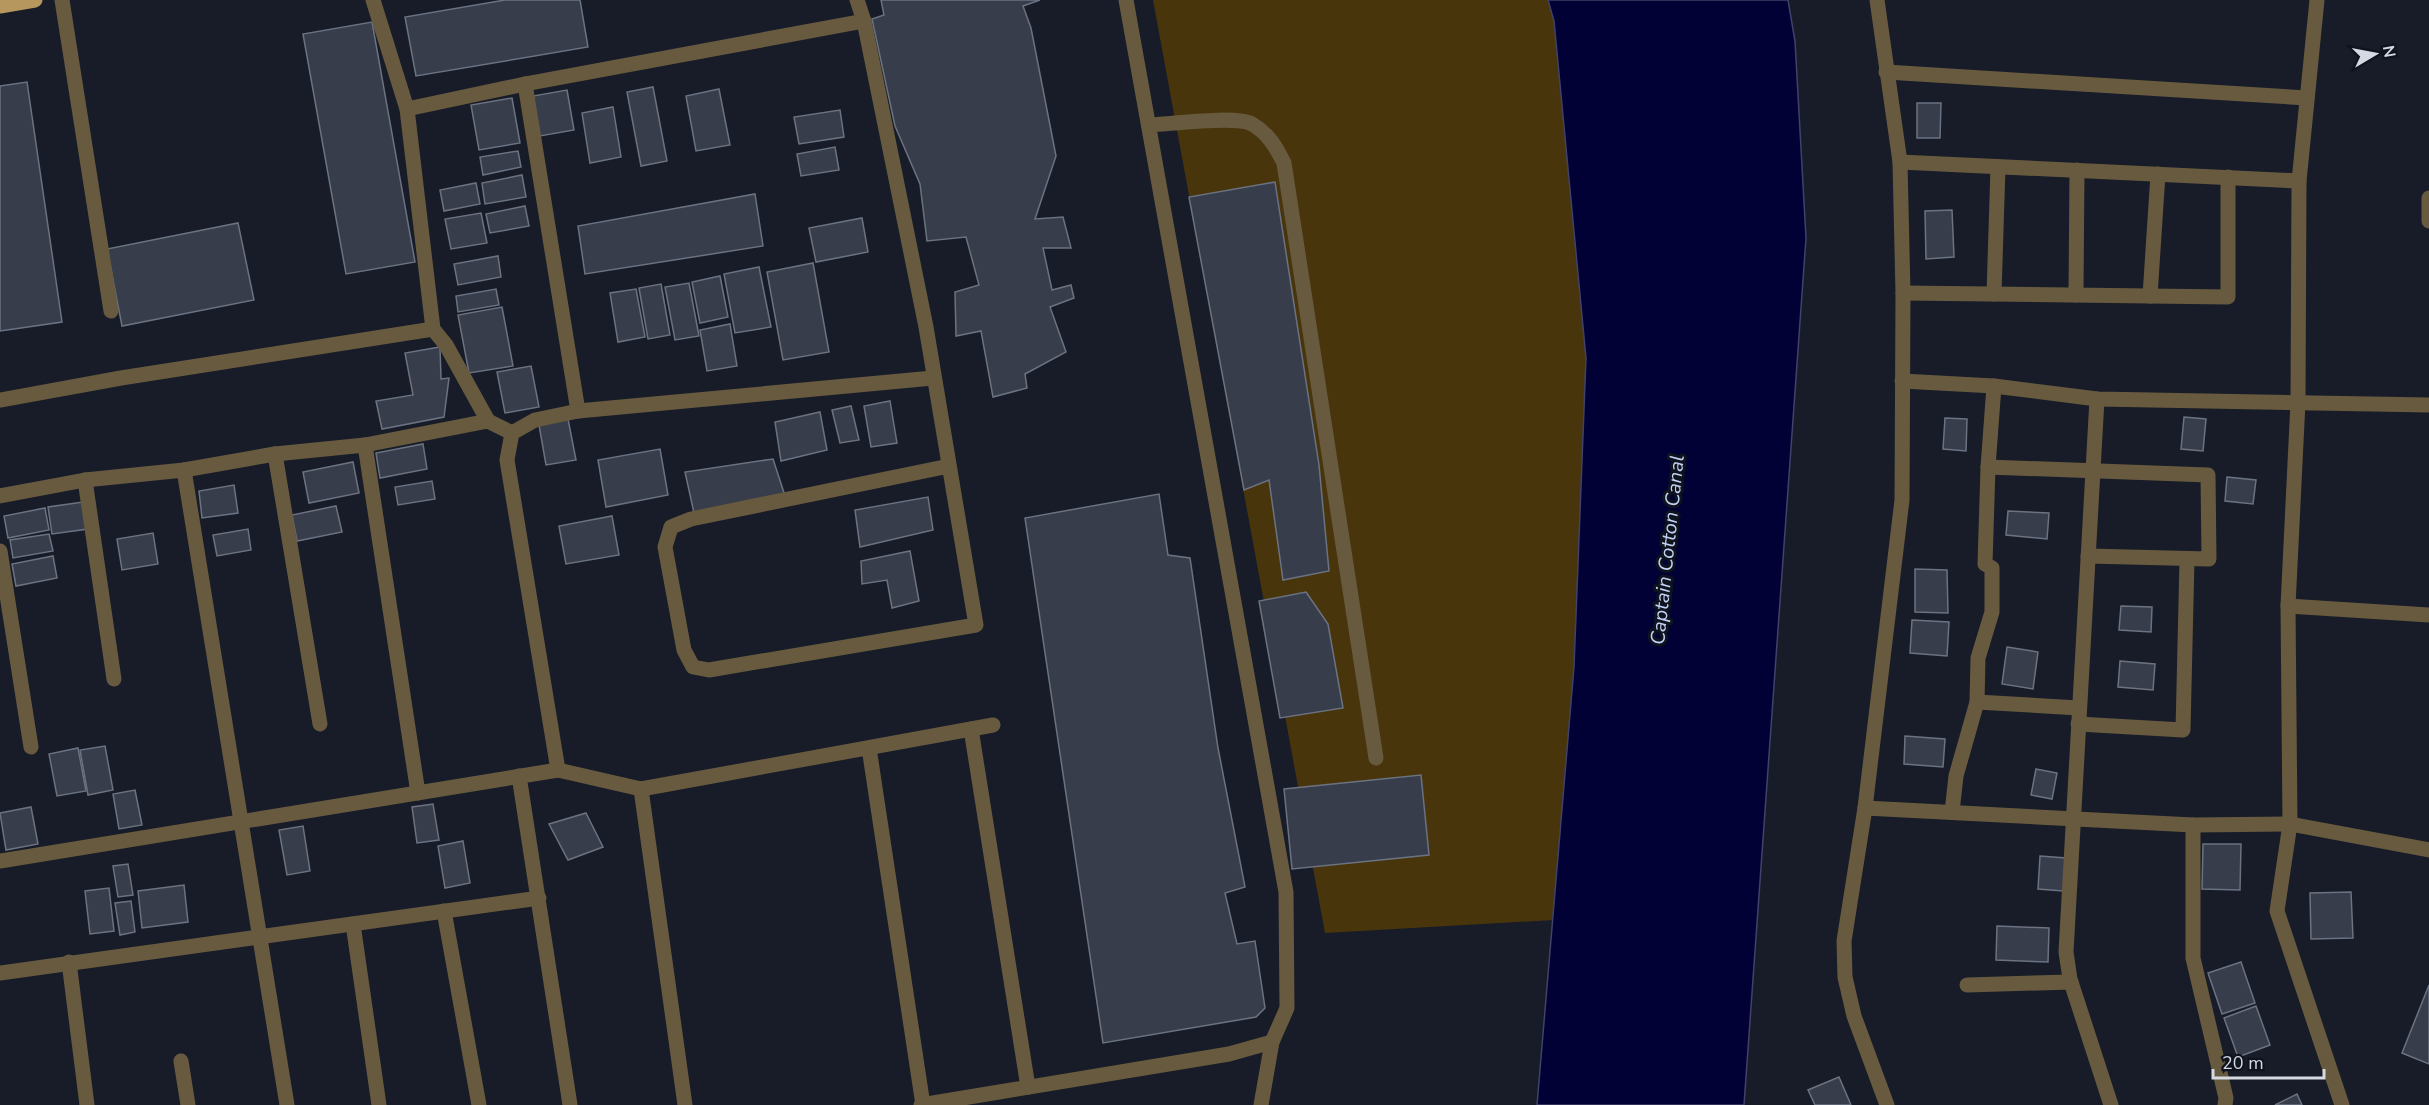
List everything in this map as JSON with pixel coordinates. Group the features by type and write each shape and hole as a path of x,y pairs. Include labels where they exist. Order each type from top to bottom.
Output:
{"main road":[{"path":"0,6 35,0"}],"street":[{"path":"62,0 111,311"},
{"path":"373,0 407,109 433,329 446,345 488,421 512,433"},
{"path":"857,0 864,21 924,315 933,378 950,466 976,625 709,670 693,667 684,650 665,547 671,527 691,519 950,466"},
{"path":"1126,0 1286,892 1287,1008 1272,1042 1261,1105"},
{"path":"1877,0 1886,72 1896,119 1900,162 1903,293 1902,500 1864,808 1844,941 1845,977 1854,1016 1887,1105"},
{"path":"2317,0 2299,181 2298,402 2288,606 2290,824 2277,911 2342,1105"},
{"path":"407,109 525,84 864,21"},
{"path":"1886,72 2307,98"},
{"path":"525,84 578,411"},
{"path":"1150,125 1227,120 1250,122 1272,140 1284,163 1376,758"},
{"path":"1900,162 2299,181"},
{"path":"1994,294 1998,166"},
{"path":"2076,295 2077,170"},
{"path":"2150,296 2158,174"},
{"path":"1903,293 2228,297 2228,177"},
{"path":"2429,198 2429,222"},
{"path":"0,400 121,378 433,329"},
{"path":"512,433 535,420 578,411 933,378"},
{"path":"1902,381 1994,386 2097,399 2429,405"},
{"path":"1952,812 1956,776 1977,702 1978,658 1992,612 1992,568 1985,564 1988,467 1994,386"},
{"path":"2097,399 2066,952 2071,982 2111,1105"},
{"path":"0,496 85,480 184,470 275,454 365,445 488,421"},
{"path":"512,433 507,460 558,770"},
{"path":"365,445 418,793"},
{"path":"275,454 320,724"},
{"path":"1988,467 2208,475 2209,559 2088,556"},
{"path":"184,470 287,1105"},
{"path":"85,480 114,679"},
{"path":"0,551 31,747"},
{"path":"1977,702 2183,730 2187,560"},
{"path":"2288,606 2429,615"},
{"path":"0,861 558,770 640,789 993,725"},
{"path":"971,729 1028,1087"},
{"path":"869,748 922,1105 1229,1054 1272,1042"},
{"path":"519,776 570,1105"},
{"path":"640,789 685,1105"},
{"path":"1864,808 2193,825 2290,824 2429,850"},
{"path":"2193,825 2193,958 2226,1098 2225,1105"},
{"path":"0,973 539,898"},
{"path":"444,911 479,1105"},
{"path":"353,924 380,1105"},
{"path":"69,962 87,1105"},
{"path":"1967,985 2071,982"},
{"path":"181,1061 188,1105"}],"shaded area":[{"path":"1153,0 1548,0 1554,21 1586,358 1574,667 1554,920 1325,933"}],"water":[{"name":"Captain Cotton Canal","path":"1548,0 1788,0 1795,41 1806,238 1744,1105 1537,1105 1574,667 1586,358 1554,21"}],"building":[{"path":"505,0 580,0 588,47 416,76 405,17"},
{"path":"881,0 1040,0 1023,6 1031,28 1056,156 1035,219 1063,217 1071,248 1043,248 1052,290 1071,285 1074,298 1050,307 1066,352 1025,374 1027,388 993,397 981,331 956,336 955,292 979,285 966,237 927,241 920,184 895,126 872,19 884,15"},
{"path":"372,22 415,262 346,274 303,34"},
{"path":"27,82 62,322 0,331 0,86"},
{"path":"653,87 667,161 641,166 627,92"},
{"path":"719,89 730,145 696,151 686,96"},
{"path":"567,90 574,130 540,136 533,96"},
{"path":"512,98 520,143 479,150 471,105"},
{"path":"1917,103 1941,103 1940,138 1917,138"},
{"path":"613,107 621,157 590,163 582,113"},
{"path":"840,110 844,137 799,144 794,117"},
{"path":"835,147 839,170 801,176 797,154"},
{"path":"518,151 521,167 483,175 480,157"},
{"path":"522,175 526,197 485,204 482,183"},
{"path":"1275,182 1319,465 1329,571 1283,580 1269,480 1244,490 1189,197"},
{"path":"476,183 480,204 444,211 440,190"},
{"path":"755,194 763,246 585,274 578,226"},
{"path":"525,206 529,226 490,233 486,214"},
{"path":"1952,210 1954,257 1926,259 1925,211"},
{"path":"481,213 487,243 451,249 445,219"},
{"path":"862,218 868,252 816,262 809,228"},
{"path":"238,223 254,300 122,326 107,249"},
{"path":"498,256 501,277 458,285 454,264"},
{"path":"813,263 829,352 783,360 767,272"},
{"path":"759,267 771,327 735,333 724,274"},
{"path":"720,276 728,317 700,323 692,282"},
{"path":"689,283 699,336 675,340 665,287"},
{"path":"661,284 670,335 648,339 639,288"},
{"path":"496,289 499,305 458,312 456,296"},
{"path":"636,289 645,337 618,342 610,293"},
{"path":"502,307 513,366 469,373 458,315"},
{"path":"730,324 737,366 707,371 700,330"},
{"path":"440,347 441,379 449,378 444,417 382,429 376,401 413,395 405,353"},
{"path":"531,366 539,407 505,413 497,372"},
{"path":"890,401 897,443 871,447 864,406"},
{"path":"851,406 859,440 840,443 832,410"},
{"path":"820,412 827,450 781,461 775,422"},
{"path":"2184,417 2206,419 2203,451 2181,449"},
{"path":"1945,418 1967,419 1966,451 1943,449"},
{"path":"568,419 576,460 546,465 539,425"},
{"path":"423,444 427,469 380,478 376,453"},
{"path":"660,449 668,495 606,507 598,460"},
{"path":"773,459 786,499 694,513 685,472"},
{"path":"353,462 359,493 309,503 303,472"},
{"path":"2227,477 2256,480 2253,504 2225,501"},
{"path":"432,481 435,499 398,505 395,487"},
{"path":"234,485 238,513 202,518 199,491"},
{"path":"1159,494 1168,555 1190,558 1218,748 1245,887 1225,893 1237,944 1255,941 1265,1008 1256,1017 1103,1043 1025,518"},
{"path":"928,497 933,530 860,547 855,510"},
{"path":"83,502 88,529 52,534 48,507"},
{"path":"336,506 342,532 297,541 292,515"},
{"path":"45,508 49,530 8,538 4,516"},
{"path":"2008,511 2049,513 2047,539 2006,535"},
{"path":"612,516 619,555 566,564 559,526"},
{"path":"248,529 251,550 217,556 213,535"},
{"path":"153,533 158,564 122,570 117,539"},
{"path":"49,534 53,551 13,558 10,540"},
{"path":"910,551 919,601 892,608 887,580 862,584 861,561"},
{"path":"53,556 57,578 16,586 12,564"},
{"path":"1915,569 1947,570 1948,613 1915,612"},
{"path":"1306,592 1328,624 1343,708 1280,718 1259,601"},
{"path":"2121,606 2152,607 2151,632 2119,630"},
{"path":"1912,620 1949,622 1947,656 1910,653"},
{"path":"2007,647 2038,652 2033,689 2002,684"},
{"path":"2120,661 2155,664 2153,690 2118,687"},
{"path":"1905,736 1945,739 1943,767 1904,764"},
{"path":"105,746 113,790 88,795 80,750"},
{"path":"78,748 86,791 57,796 49,754"},
{"path":"2036,769 2057,773 2052,799 2031,795"},
{"path":"1421,775 1429,855 1292,869 1284,789"},
{"path":"135,790 142,825 119,829 113,794"},
{"path":"433,804 439,840 417,843 412,807"},
{"path":"31,807 38,844 6,850 0,813"},
{"path":"586,813 603,847 568,860 549,824"},
{"path":"303,826 310,871 287,875 279,830"},
{"path":"463,841 470,883 445,888 438,846"},
{"path":"2203,844 2241,844 2240,890 2202,889"},
{"path":"2040,856 2066,858 2063,891 2038,889"},
{"path":"128,864 133,895 118,897 113,866"},
{"path":"184,885 188,922 142,928 138,891"},
{"path":"109,888 114,931 90,934 85,891"},
{"path":"2351,892 2353,938 2311,939 2310,893"},
{"path":"131,901 135,932 120,935 115,903"},
{"path":"1997,926 2049,928 2048,962 1996,960"},
{"path":"2241,962 2255,1003 2222,1014 2208,973"},
{"path":"2429,985 2429,1064 2402,1053"},
{"path":"2256,1006 2270,1045 2238,1057 2224,1018"},
{"path":"1839,1077 1851,1105 1815,1105 1808,1090"},
{"path":"2297,1094 2302,1105 2275,1105"}]}
